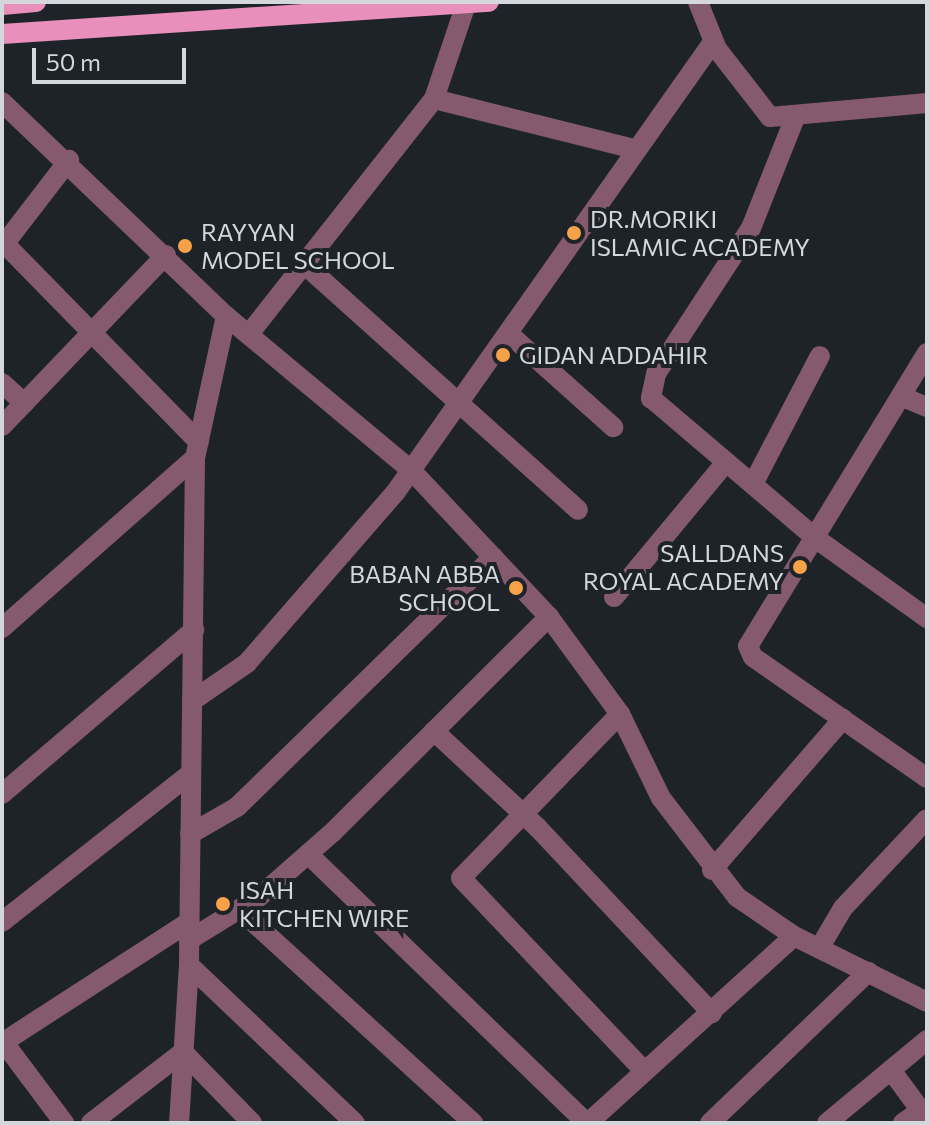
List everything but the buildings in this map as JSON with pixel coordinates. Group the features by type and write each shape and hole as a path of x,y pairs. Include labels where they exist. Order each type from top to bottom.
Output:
{"main road":[{"path":"2,5 36,2"},
{"path":"2,34 239,11 489,2"}],"street":[{"path":"698,2 713,42 770,117 794,120 927,103"},
{"path":"249,334 434,99 466,4"},
{"path":"192,701 247,663 412,471 462,404 634,149 713,42"},
{"path":"434,99 634,149"},
{"path":"2,102 69,160 226,316 412,471 549,617 620,714 661,798 712,870 794,936 927,1002"},
{"path":"794,120 751,228 651,389 651,398 754,482 818,540 927,618"},
{"path":"69,160 4,246 95,329 197,450"},
{"path":"2,426 166,255"},
{"path":"304,264 578,510"},
{"path":"179,1123 189,965 197,450 226,316"},
{"path":"509,334 613,427"},
{"path":"927,353 818,540 748,646 753,657 927,778"},
{"path":"754,482 820,356"},
{"path":"2,383 24,403"},
{"path":"903,397 927,407"},
{"path":"2,628 197,450"},
{"path":"614,597 726,462"},
{"path":"190,834 237,807 493,557"},
{"path":"57,1121 2,1041 189,931 240,910 308,854 549,617"},
{"path":"2,794 194,630"},
{"path":"620,714 464,871 462,885 644,1071"},
{"path":"712,870 843,719"},
{"path":"434,731 523,814 712,1013"},
{"path":"2,922 190,774"},
{"path":"820,947 843,908 927,819"},
{"path":"308,854 587,1123 794,936"},
{"path":"240,910 473,1123"},
{"path":"189,965 355,1123"},
{"path":"710,1123 868,972"},
{"path":"827,1123 927,1040"},
{"path":"91,1123 183,1052"},
{"path":"183,1052 252,1123"},
{"path":"891,1070 917,1118"}],"place":[{"name":"DR.MORIKI ISLAMIC ACADEMY","path":"574,233"},
{"name":"RAYYAN MODEL SCHOOL","path":"185,246"},
{"name":"GIDAN ADDAHIR","path":"503,355"},
{"name":"SALLDANS ROYAL ACADEMY","path":"800,567"},
{"name":"BABAN ABBA SCHOOL","path":"516,588"},
{"name":"ISAH KITCHEN WIRE","path":"223,904"}]}
